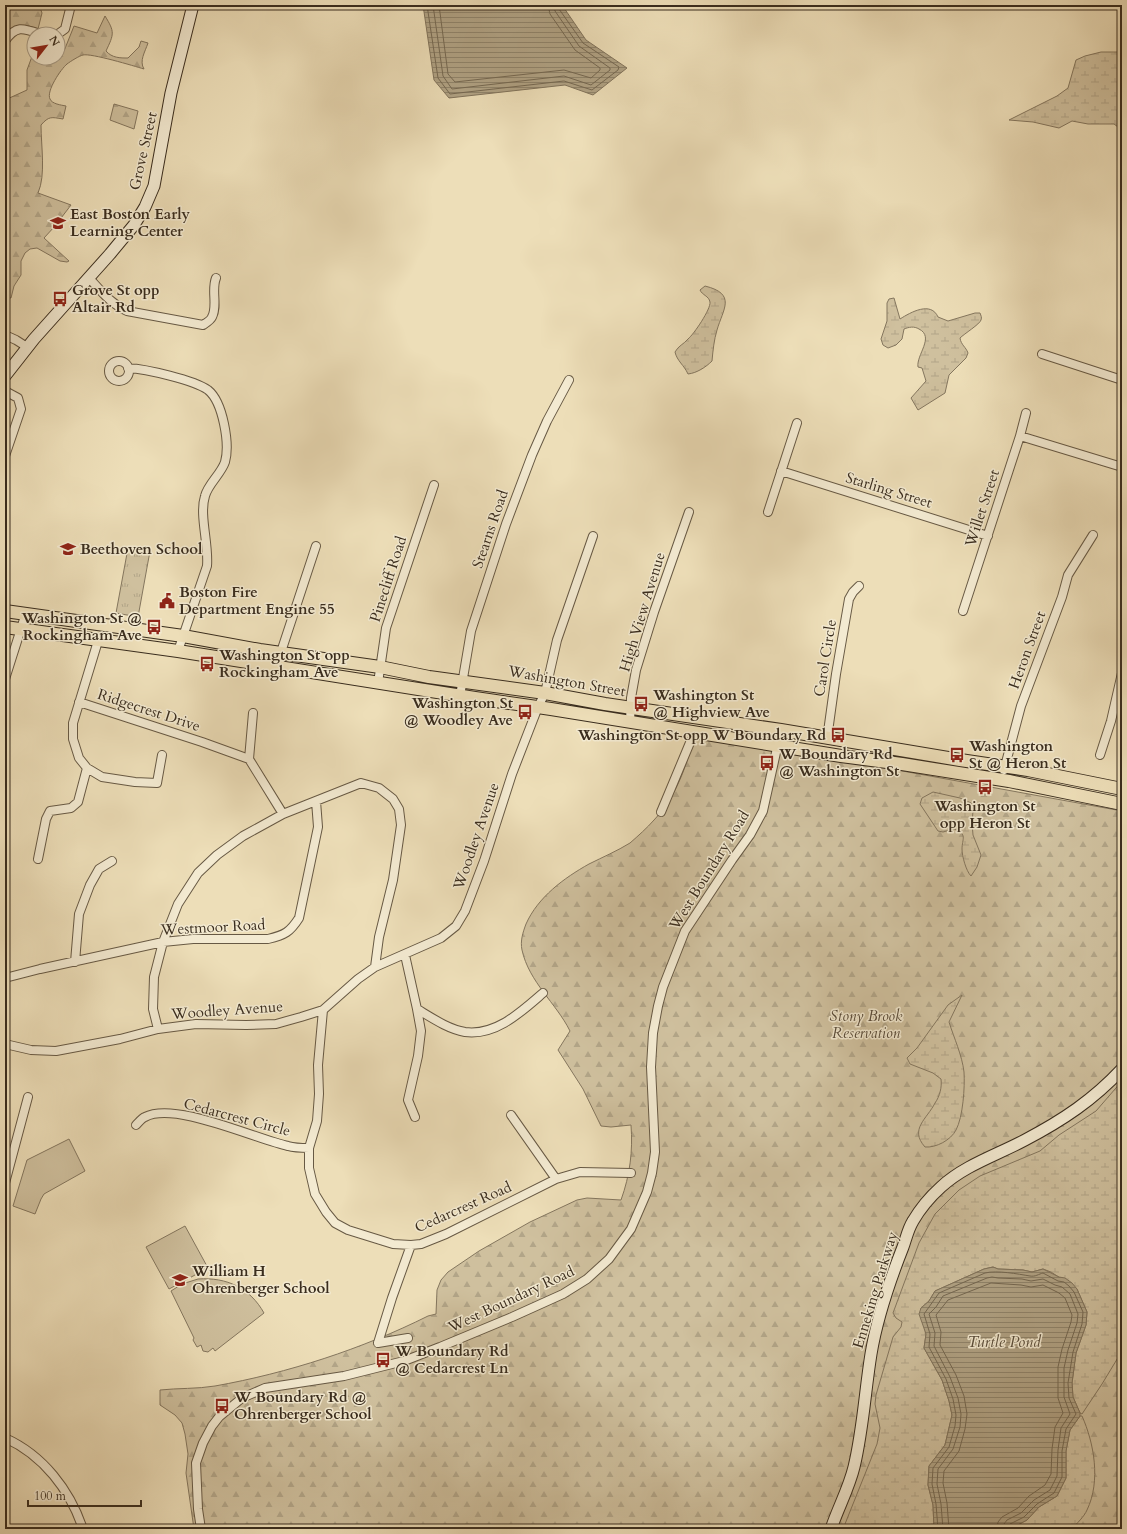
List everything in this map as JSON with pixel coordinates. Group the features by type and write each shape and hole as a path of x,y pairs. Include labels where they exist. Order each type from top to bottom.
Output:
{"main road":[{"name":"Grove Street","path":"5,376 27,347 134,225 145,207 154,186 171,93 194,5"},
{"name":"Washington Street","path":"5,611 184,636 380,667 429,677 462,680 631,708 781,730 960,760 1005,766 1122,789"},
{"name":"Washington Street","path":"5,627 178,651 841,756 902,764 1001,780 1122,804"},
{"name":"Enneking Parkway","path":"831,1529 854,1468 871,1351 881,1313 896,1265 913,1222 923,1207 941,1187 951,1179 969,1167 1025,1140 1078,1109 1122,1069"}],"street":[{"path":"66,26 72,5"},
{"path":"5,41 16,30 26,29"},
{"path":"89,278 114,304 127,311 203,325 212,318 214,314 214,287 216,278"},
{"path":"5,335 27,347"},
{"path":"1042,354 1122,380"},
{"path":"128,368 141,369 191,382 208,390 215,400 223,420 228,445 225,463 205,496 203,516 208,554 207,566 178,651"},
{"name":"Stearns Road","path":"460,696 471,630 506,524 532,455 547,421 569,380"},
{"path":"5,391 18,398 21,409 5,456"},
{"name":"Willet Street","path":"963,610 1020,436 1026,413"},
{"path":"768,512 797,423"},
{"path":"1020,436 1122,468"},
{"name":"Starling Street","path":"781,471 988,536"},
{"name":"Pinecliff Road","path":"378,683 386,628 434,485"},
{"name":"High View Avenue","path":"630,722 636,670 654,612 689,512"},
{"name":"Heron Street","path":"1001,780 1021,706 1062,597 1068,575 1093,535"},
{"name":"Woodley Avenue","path":"5,1044 31,1050 56,1051 120,1039 158,1029 196,1024 276,1024 324,1010 358,979 375,967 441,938 456,926 465,911 484,861 512,774 538,707 545,693 557,640 593,536"},
{"path":"279,667 282,652 316,546"},
{"name":"Carol Circle","path":"827,738 849,599 859,586"},
{"path":"5,679 26,613"},
{"name":"Ridgecrest Drive","path":"98,641 79,702 249,759"},
{"path":"1100,756 1111,721 1122,673"},
{"path":"79,702 73,723 73,739 79,758 87,768 102,777 134,782 157,782 162,755"},
{"path":"254,713 249,759 283,814"},
{"name":"West Boundary Road","path":"201,1529 198,1509 196,1463 203,1443 212,1426 219,1417 242,1398 265,1388 344,1376 404,1361 564,1294 587,1279 610,1259 631,1229 647,1192 652,1173 655,1152 651,1067 653,1033 663,987 685,931 750,835 763,811 781,730"},
{"path":"661,812 694,732"},
{"path":"38,859 46,819 50,811 71,808 78,802 87,768"},
{"path":"158,1029 153,1009 154,976 163,942 178,904 198,873 217,855 243,836 283,814 361,783 379,788 393,799 399,809 401,825 393,880 379,937 375,967"},
{"name":"Westmoor Road","path":"5,978 163,942 193,939 268,939 291,931 299,918 318,827 316,800"},
{"path":"75,962 79,914 90,885 99,869 112,861"},
{"path":"405,955 421,1031 418,1056 408,1100 415,1117"},
{"path":"417,1009 441,1024 464,1032 483,1031 503,1024 543,993"},
{"name":"Cedarcrest Road","path":"324,1010 318,1065 319,1094 317,1122 309,1148 309,1168 315,1194 326,1212 335,1223 348,1230 393,1244 421,1244 446,1234 556,1179 580,1172 631,1173"},
{"path":"5,1183 28,1097"},
{"name":"Cedarcrest Circle","path":"136,1125 146,1116 161,1113 181,1114 221,1124 288,1146 309,1148"},
{"path":"511,1115 556,1179"},
{"path":"408,1338 378,1343 411,1245"},
{"path":"5,1438 29,1452 47,1466 77,1512 83,1529"}],"green space":[{"path":"5,5 39,5 42,13 39,26 23,25 16,27 5,37"},
{"path":"105,16 112,30 111,41 106,51 119,58 128,58 139,47 141,41 148,43 142,60 144,69 88,55 83,55 66,65 66,46 74,26 97,33"},
{"path":"1101,52 1122,52 1122,130 1114,124 1088,124 1072,121 1059,128 1033,122 1009,120 1057,96 1068,88 1076,60"},
{"path":"28,66 65,66 55,80 49,95 51,101 59,105 66,106 63,119 50,118 41,125 42,178 38,193 71,205 44,238 69,261 60,261 37,248 30,249 25,253 21,261 21,275 14,286 11,298 5,297 5,100 27,90 27,70"},
{"path":"114,104 138,111 134,129 110,120"},
{"path":"705,286 715,289 721,293 725,303 724,309 716,334 712,361 701,369 688,374 677,358 675,352 694,332 708,310 710,302 700,290"},
{"path":"894,298 900,319 920,309 931,310 935,312 938,317 948,321 975,313 980,313 981,316 981,320 978,324 960,338 968,353 966,358 949,375 945,393 918,410 911,398 926,381 922,368 918,367 925,337 923,332 919,329 910,327 904,329 902,339 896,345 888,348 883,345 881,339 887,321 887,303 889,299"},
{"path":"128,548 150,551 138,617 116,613"},
{"name":"Stony Brook Reservation","path":"694,733 1122,811 1122,1529 194,1529 186,1473 188,1454 185,1434 182,1423 175,1415 160,1405 160,1390 201,1388 242,1381 297,1367 377,1339 428,1316 436,1314 437,1290 441,1280 448,1272 479,1251 530,1222 577,1200 587,1198 621,1200 627,1181 630,1163 632,1144 631,1125 611,1127 601,1126 583,1089 558,1050 570,1031 558,1011 530,972 525,962 521,947 523,933 531,914 537,905 553,889 580,869 630,843 662,811 675,791 685,768"},
{"path":"933,792 960,798 971,803 973,811 973,835 981,855 977,867 971,876 966,867 963,855 963,835 954,829 943,832 938,831 920,804 922,798"},
{"path":"962,995 949,1022 960,1053 964,1072 962,1110 956,1130 951,1137 938,1145 925,1147 919,1135 919,1129 938,1097 941,1088 941,1079 933,1073 910,1064 907,1058 917,1048 948,1005"},
{"path":"1122,1081 1122,1351 1102,1384 1082,1414 1080,1413 1073,1397 1072,1383 1076,1353 1086,1325 1087,1312 1077,1289 1051,1272 1043,1269 1032,1272 1023,1270 998,1269 993,1267 984,1269 935,1291 929,1301 921,1308 926,1334 924,1348 942,1380 952,1415 945,1445 929,1466 928,1485 933,1505 934,1529 843,1529 877,1444 880,1428 875,1404 876,1395 893,1337 901,1327 902,1322 896,1318 893,1313 919,1243 935,1214 959,1190 980,1176 1040,1151 1059,1135 1096,1111"},
{"path":"69,1139 85,1171 44,1194 35,1214 13,1206 27,1160"},
{"path":"185,1226 208,1268 169,1289 146,1247"},
{"path":"198,1279 219,1280 237,1286 252,1297 264,1313 215,1351 213,1348 208,1352 203,1351 201,1345 197,1347 193,1340 194,1338 171,1291 182,1284"},
{"path":"1080,1416 1082,1416 1090,1438 1093,1450 1095,1475 1094,1487 1086,1513 1072,1529 1010,1529 1027,1520 1039,1507 1057,1496 1066,1478 1066,1451 1070,1430"}],"water":[{"path":"423,5 562,5 586,40 627,68 593,95 565,85 449,98 434,80"},
{"name":"Turtle Pond","path":"993,1267 998,1269 1023,1270 1032,1272 1043,1269 1059,1277 1065,1278 1077,1289 1087,1312 1086,1325 1076,1353 1072,1383 1073,1397 1080,1416 1070,1430 1066,1451 1066,1478 1057,1496 1039,1507 1027,1520 1010,1529 934,1529 933,1505 928,1485 929,1466 945,1445 952,1415 942,1380 924,1348 926,1334 919,1314 921,1308 929,1301 935,1291 984,1269"}],"place":[{"name":"East Boston Early Learning Center","path":"58,223"},
{"name":"Grove St opp Altair Rd","path":"60,299"},
{"name":"Beethoven School","path":"68,549"},
{"name":"Boston Fire Department Engine 55","path":"167,601"},
{"name":"Washington St @ Rockingham Ave","path":"154,627"},
{"name":"Washington St opp Rockingham Ave","path":"207,664"},
{"name":"Washington St @ Highview Ave","path":"641,704"},
{"name":"Washington St @ Woodley Ave","path":"525,712"},
{"name":"Washington St opp W Boundary Rd","path":"838,735"},
{"name":"Washington St @ Heron St","path":"957,755"},
{"name":"W Boundary Rd @ Washington St","path":"767,763"},
{"name":"Washington St opp Heron St","path":"985,787"},
{"name":"William H Ohrenberger School","path":"180,1280"},
{"name":"W Boundary Rd @ Cedarcrest Ln","path":"383,1360"},
{"name":"W Boundary Rd @ Ohrenberger School","path":"222,1406"}]}
